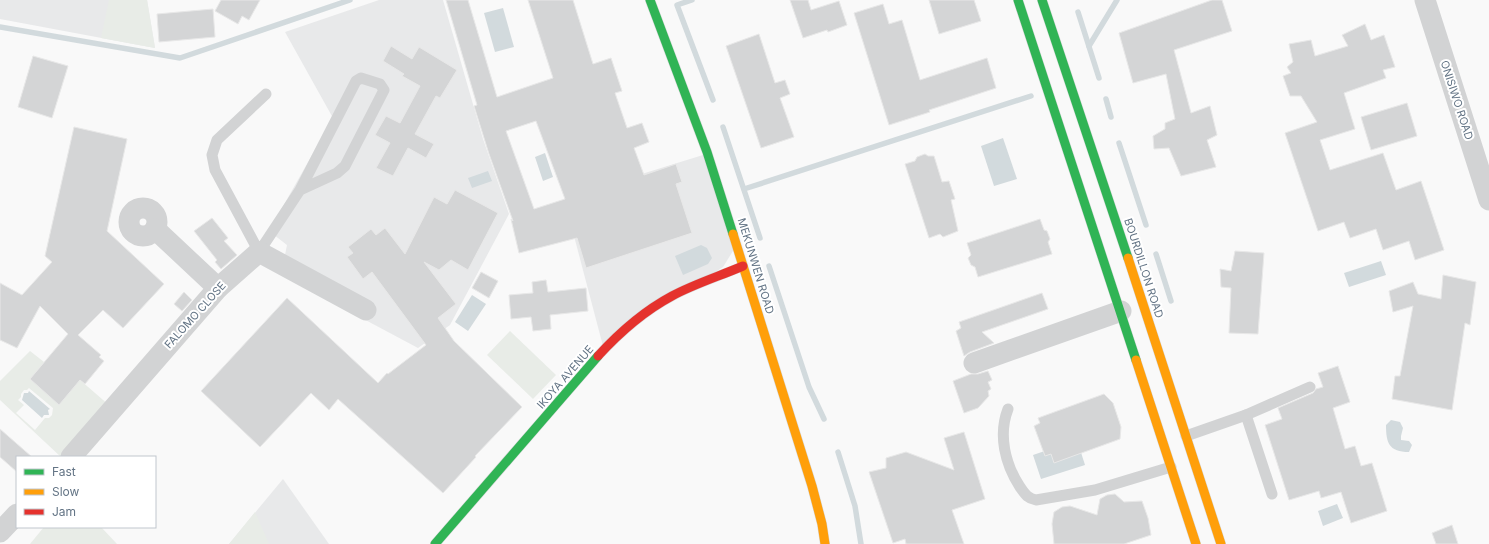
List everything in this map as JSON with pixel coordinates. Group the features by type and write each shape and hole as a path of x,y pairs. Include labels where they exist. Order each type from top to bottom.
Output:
{"main road":[{"name":"MEKUNWEN ROAD","path":"650,0 707,152 812,486 822,524 825,544"},
{"name":"BOURDILLON ROAD","path":"1018,0 1121,311 1174,431 1221,544"},
{"name":"BOURDILLON ROAD","path":"1042,0 1112,208 1174,431 1171,467 1196,544"},
{"name":"IKOYA AVENUE","path":"435,544 610,343 643,314 672,296 743,266"}],"street":[{"name":"ONISIWO ROAD","path":"1425,0 1489,200"},
{"path":"155,229 218,288"},
{"path":"258,252 366,310"},
{"name":"FALOMO CLOSE","path":"72,456 218,288 258,252"},
{"path":"974,362 1121,311"},
{"path":"0,532 16,515"}],"lane":[{"path":"266,94 217,140 212,155 215,170 258,252 300,190 356,81 361,78 380,84 384,90 345,166 337,173 300,190"},
{"path":"1174,431 1246,415 1310,387"},
{"path":"1008,409 1004,420 1004,450 1009,466 1017,482 1027,497 1031,499 1036,500 1095,490 1171,467"},
{"path":"1246,415 1272,494"}],"shaded area":[{"path":"0,0 147,0 155,48 0,19"},
{"path":"109,0 147,0 155,48 101,38"},
{"path":"379,0 443,0 483,139 509,214 450,325 418,348 281,275 287,245 269,231 333,118 285,32"},
{"path":"503,8 514,47 495,52 484,13"},
{"path":"1003,138 1017,179 994,186 981,146"},
{"path":"545,153 553,177 543,181 535,157"},
{"path":"703,155 736,246 723,267 603,346 564,198"},
{"path":"488,171 492,181 472,188 468,178"},
{"path":"701,245 707,248 712,258 708,264 683,275 675,256"},
{"path":"1381,261 1386,275 1349,287 1344,273"},
{"path":"472,295 486,304 468,331 455,322"},
{"path":"510,331 556,375 533,399 487,355"},
{"path":"30,351 44,362 30,379 59,404 80,380 110,406 66,456 60,456 0,400 0,381","holes":["29,388 53,408 52,415 49,418 45,418 35,430 16,413 24,405 18,400 24,390"]},
{"path":"29,391 50,409 48,410 49,415 44,415 42,418 22,400 24,393 28,393"},
{"path":"1391,420 1400,422 1403,428 1401,440 1409,441 1412,445 1409,452 1402,452 1390,445 1387,437 1386,425"},
{"path":"1077,440 1085,465 1041,479 1033,455"},
{"path":"283,479 329,544 229,544"},
{"path":"1337,504 1343,518 1323,526 1318,511"},
{"path":"255,512 269,544 229,544"},
{"path":"43,528 102,528 117,544 30,544"}],"building":[{"path":"221,0 260,0 249,20 242,16 238,24 215,11"},
{"path":"446,0 468,0 497,97 553,78 528,0 573,0 593,64 611,58 622,91 615,93 627,128 642,123 649,142 634,148 644,175 676,164 682,182 676,184 692,233 586,268 577,238 519,253 511,219 513,221 489,154 474,106 477,105","holes":["536,121 565,199 534,209 506,131"]},
{"path":"790,0 808,0 811,10 839,1 847,25 828,32 827,30 803,38"},
{"path":"929,0 974,0 981,21 939,34"},
{"path":"1212,0 1222,0 1232,31 1174,50 1191,113 1210,106 1217,135 1207,140 1216,167 1181,176 1169,148 1154,149 1153,136 1165,129 1165,123 1175,119 1166,74 1133,83 1119,33"},
{"path":"883,4 889,24 902,20 920,80 987,58 996,88 889,125 854,13"},
{"path":"213,9 215,37 159,42 157,14"},
{"path":"1365,24 1371,40 1384,35 1395,67 1383,70 1386,78 1344,93 1355,129 1320,140 1330,170 1383,153 1396,190 1421,181 1444,250 1415,260 1409,241 1383,250 1376,229 1350,238 1344,222 1318,231 1285,133 1317,122 1301,96 1290,96 1283,76 1291,73 1287,67 1293,62 1289,44 1311,40 1315,56 1348,46 1342,35"},
{"path":"759,34 775,83 785,80 790,94 780,98 794,137 761,148 726,46"},
{"path":"391,46 412,59 419,47 457,70 440,98 436,96 415,134 434,144 426,158 408,148 393,176 376,168 390,143 375,135 386,116 400,123 420,86 402,76 404,74 383,61"},
{"path":"33,56 68,66 52,118 18,107"},
{"path":"1407,103 1417,136 1371,150 1361,117"},
{"path":"74,127 127,139 107,231 164,284 123,328 103,310 78,335 101,355 99,357 104,361 85,384 80,380 59,405 30,379 68,334 40,306 17,348 0,340 0,283 22,295 52,262 45,256"},
{"path":"925,154 928,156 934,156 942,182 949,181 955,199 951,200 958,231 943,237 940,234 929,238 905,164 915,161 917,157"},
{"path":"455,190 498,213 468,270 451,260 439,270 424,262 456,304 438,318 454,341 522,407 475,456 476,457 443,493 338,399 329,410 311,393 260,447 201,391 287,298 378,383 387,373 388,374 426,345 372,272 363,279 347,257 353,253 348,247 371,229 376,235 385,228 405,254 434,197 447,204"},
{"path":"212,218 228,238 224,241 237,255 221,269 215,262 217,260 194,231"},
{"path":"1040,219 1044,230 1047,231 1050,239 1048,242 1052,254 978,277 975,267 971,265 968,258 971,255 967,243"},
{"path":"1235,251 1264,253 1258,334 1229,333 1231,288 1221,287 1220,269 1231,271"},
{"path":"481,272 498,281 489,298 472,288"},
{"path":"1443,275 1476,282 1470,325 1465,323 1452,410 1392,399 1395,376 1400,376 1413,306 1393,312 1389,291 1413,282 1418,294 1441,299"},
{"path":"546,280 548,292 586,288 588,311 550,315 551,329 533,331 531,317 511,319 509,295 533,293 532,282"},
{"path":"184,292 192,300 182,311 174,304"},
{"path":"1042,293 1048,309 982,332 994,343 970,352 964,356 956,331 961,328 959,322"},
{"path":"1338,366 1350,402 1333,408 1345,449 1355,446 1361,466 1372,463 1387,511 1351,523 1341,492 1321,498 1319,491 1289,500 1265,425 1282,419 1278,408 1313,393 1316,389 1323,387 1318,373"},
{"path":"988,371 992,380 988,382 991,389 988,391 989,396 978,408 964,413 953,381 971,374 978,374"},
{"path":"1104,394 1113,403 1121,427 1120,439 1054,463 1051,454 1045,456 1034,426 1040,423 1038,418"},
{"path":"0,429 31,456 16,456 16,471 0,457"},
{"path":"964,432 985,499 952,510 964,544 906,544 905,539 893,543 869,472 886,468 886,458 906,452 954,470 944,438"},
{"path":"1115,494 1124,502 1142,501 1148,518 1151,535 1124,544 1054,544 1052,524 1054,512 1062,507 1070,506 1097,515 1100,499 1107,495"},
{"path":"1452,525 1458,544 1436,544 1432,533"}],"waterway":[{"path":"0,27 180,58 350,0"},
{"path":"692,0 677,5 713,100"},
{"path":"1089,46 1117,0"},
{"path":"1078,12 1099,78"},
{"path":"744,189 1031,96"},
{"path":"1106,99 1111,117"},
{"path":"723,127 760,238"},
{"path":"1119,143 1146,225"},
{"path":"1156,254 1171,301"},
{"path":"769,266 809,387 824,419"},
{"path":"838,452 855,506 861,544"}],"traffic: fast":[{"path":"650,0 707,152 733,234"},
{"path":"1018,0 1136,360"},
{"path":"1042,0 1128,258"},
{"path":"435,544 598,356"}],"traffic: slow":[{"path":"733,234 812,486 822,524 825,544"},
{"path":"1128,258 1221,544"},
{"path":"1136,360 1196,544"}],"traffic: jam":[{"path":"598,356 614,339 652,308 689,288 743,266"}]}
